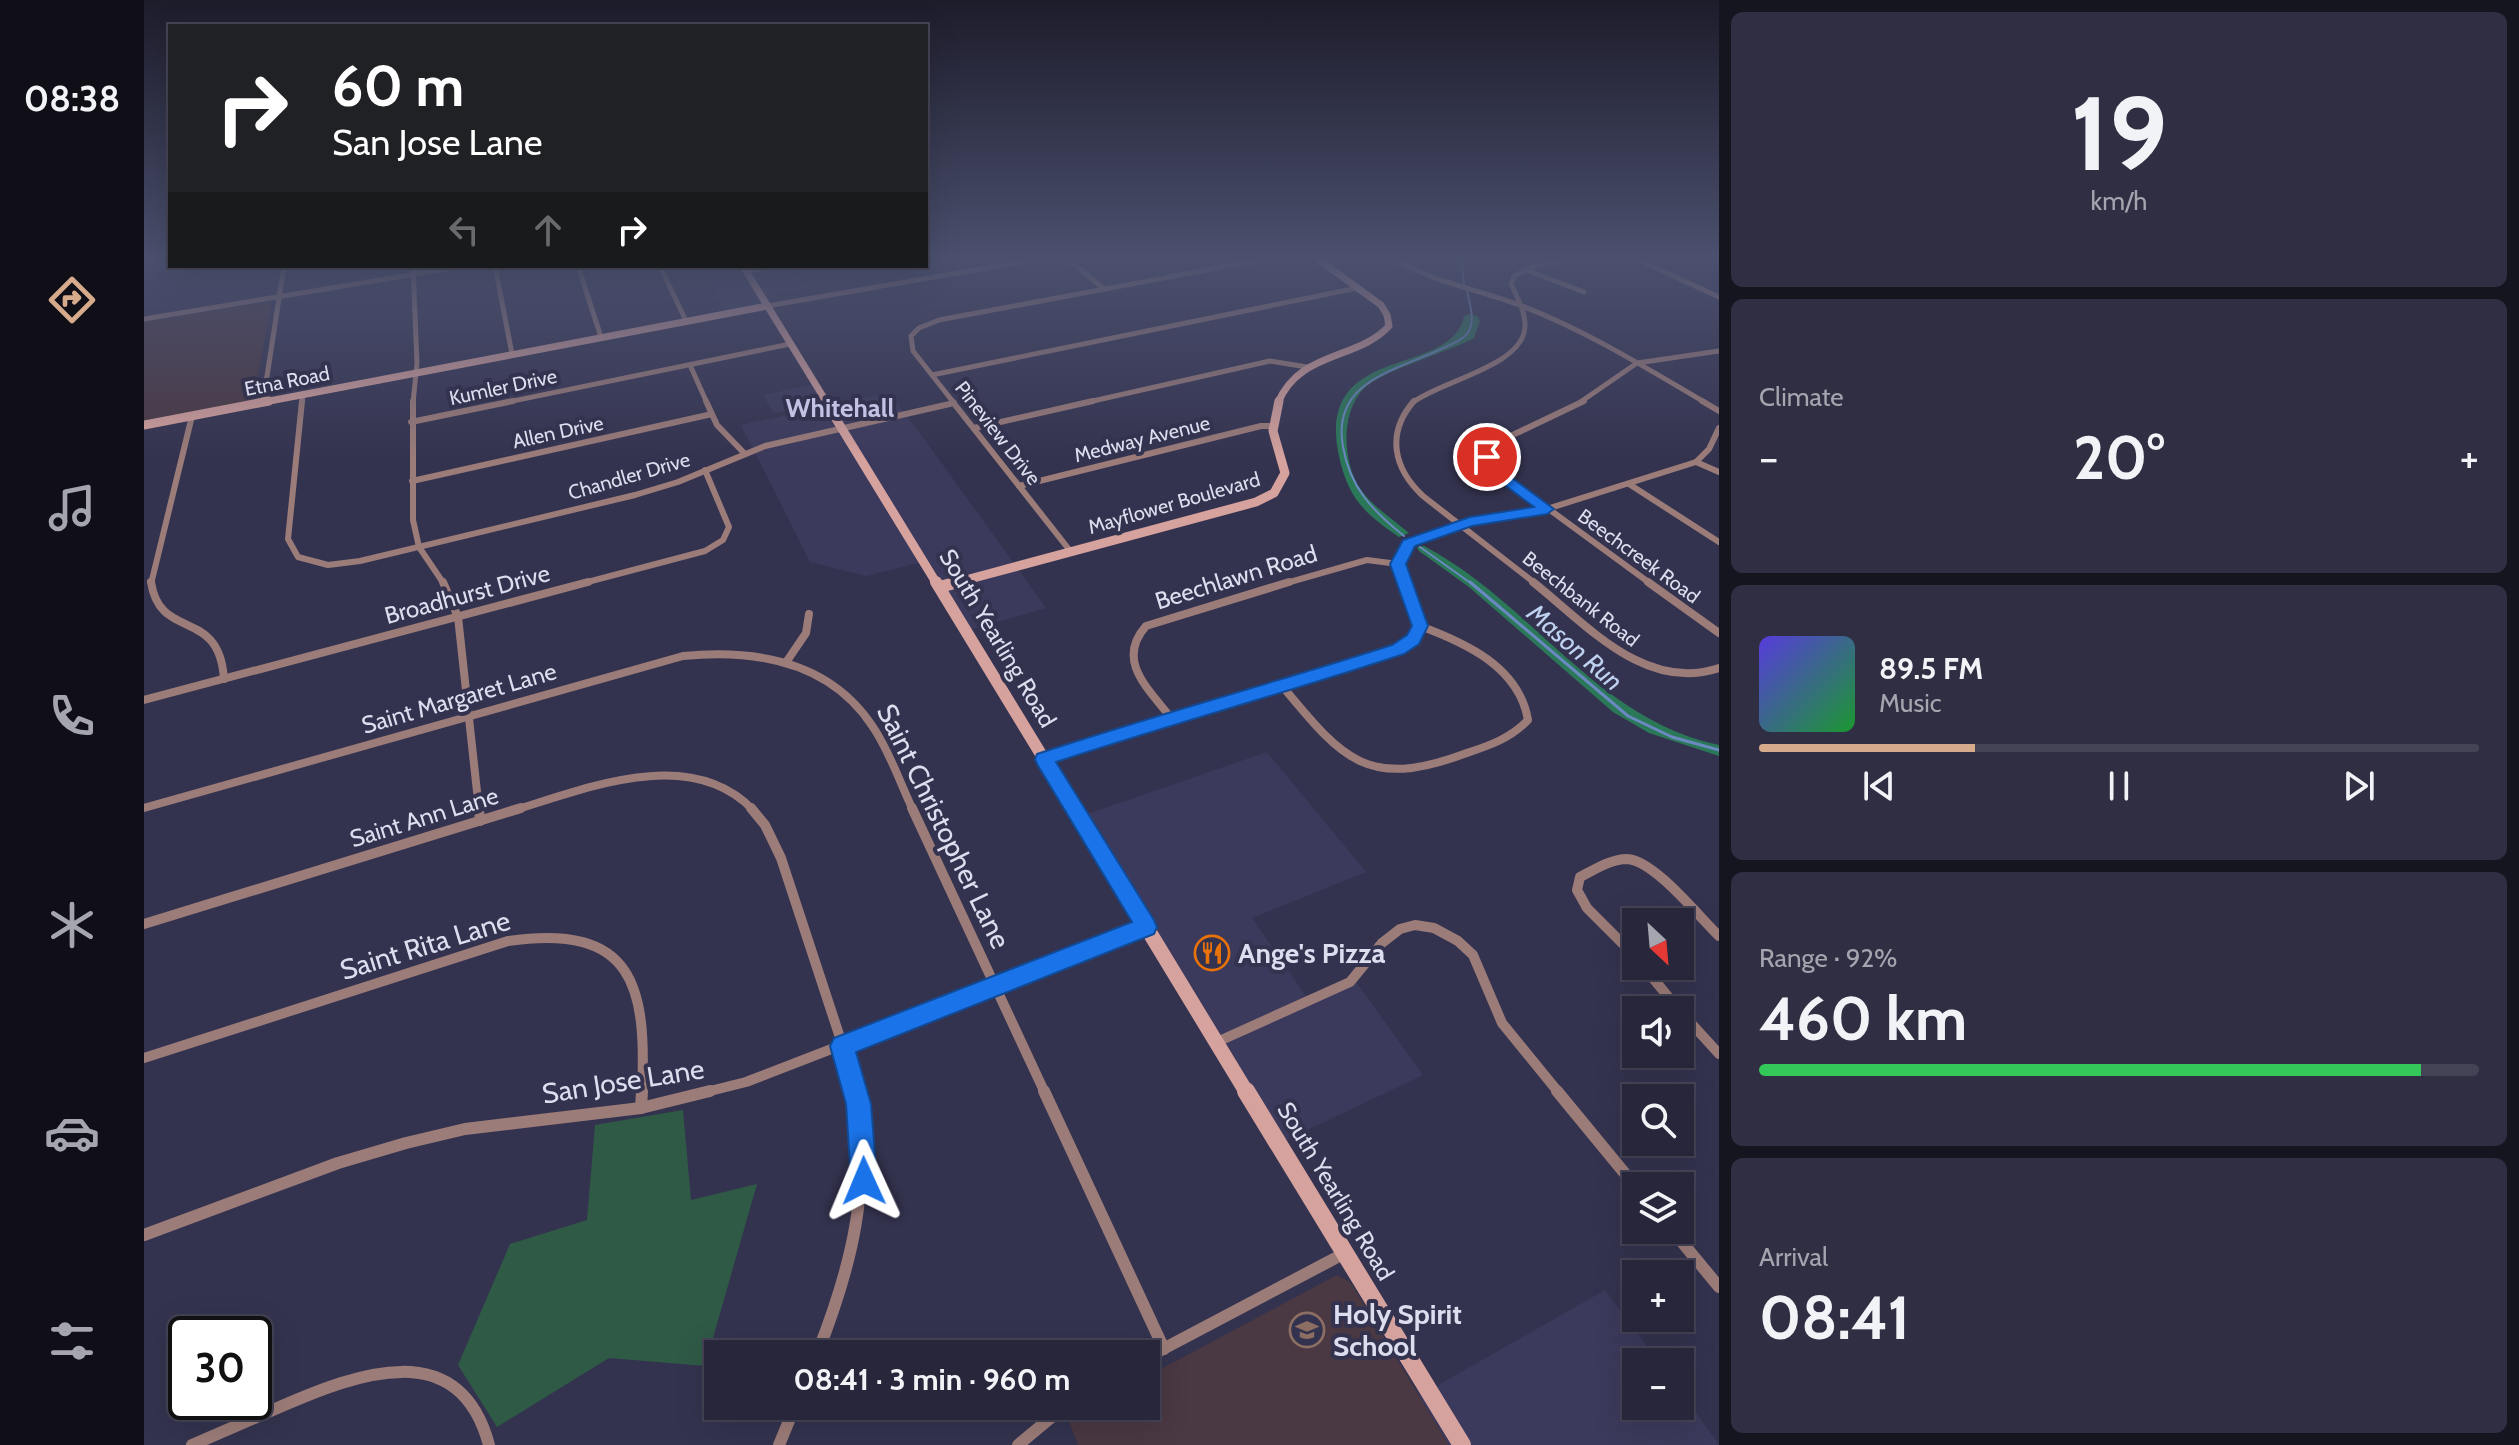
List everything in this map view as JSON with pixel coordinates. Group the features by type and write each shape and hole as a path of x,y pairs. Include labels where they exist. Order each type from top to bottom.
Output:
{"street":[{"path":"263,402 275,324"},
{"path":"415,324 417,372 411,422 413,520 419,547 443,582 458,617 480,821"},
{"path":"506,324 512,354"},
{"path":"597,324 601,337"},
{"name":"Etna Road","path":"144,425 668,324"},
{"name":"South Yearling Road","path":"778,324 1462,1445"},
{"name":"Pineview Drive","path":"929,324 915,331 910,346 1071,552"},
{"path":"932,375 1179,324"},
{"path":"1273,426 1280,397 1307,367 1377,337 1387,330 1387,324"},
{"name":"Beechbank Road","path":"1525,324 1518,344 1502,358 1437,386 1407,409 1396,432 1398,458 1408,480 1460,525 1639,663 1682,676 1702,675 1719,668"},
{"path":"1567,324 1719,411"},
{"name":"Kumler Drive","path":"411,422 790,344"},
{"name":"Beechcreek Road","path":"1719,351 1637,363 1619,373 1590,398 1500,441 1489,452 1487,461 1495,471 1719,633"},
{"path":"974,428 1270,361 1307,367"},
{"path":"690,365 712,414 725,434 744,453"},
{"name":"Chandler Drive","path":"303,394 288,539 294,553 310,562 346,564 635,495 744,453 841,427 954,403"},
{"name":"Allen Drive","path":"412,481 712,414"},
{"path":"192,416 151,584 156,603 166,615 202,631 220,646 224,656 224,679"},
{"name":"Medway Avenue","path":"1019,486 1261,426 1273,426"},
{"name":"Mayflower Boulevard","path":"940,587 1266,498 1281,486 1285,473 1273,426"},
{"path":"1044,759 1398,649 1413,639 1420,626 1398,564 1409,543 1460,525 1547,509 1696,462 1709,449 1719,428"},
{"path":"1696,462 1719,472"},
{"name":"Broadhurst Drive","path":"144,700 712,548 723,540 729,527 705,470"},
{"path":"1629,484 1719,542"},
{"name":"Beechlawn Road","path":"1171,718 1132,661 1133,642 1146,626 1352,563 1367,560 1398,564"},
{"path":"787,661 806,633 809,614"},
{"path":"1283,687 1343,752 1379,769 1395,772 1426,767 1514,735 1524,728 1528,720 1524,700 1497,667 1471,646 1420,626"},
{"name":"Saint Margaret Lane","path":"144,808 683,656 739,653 787,661"},
{"name":"Saint Christopher Lane","path":"787,661 828,679 853,698 865,712 1164,1349"},
{"name":"Saint Ann Lane","path":"144,924 604,783 664,774 718,785 753,809 775,844 842,1046"},
{"path":"1622,943 1587,908 1577,890 1580,877 1614,862 1634,860 1690,908"},
{"path":"1694,912 1719,936"},
{"path":"1217,1042 1350,982 1382,943 1400,929 1415,925 1434,928 1458,941 1473,955 1502,1023 1624,1172"},
{"name":"San Jose Lane","path":"144,1235 338,1163 406,1143 465,1129 641,1108 746,1082 1147,927"},
{"name":"Saint Rita Lane","path":"144,1058 508,941 532,936 574,937 613,956 623,966 635,989 643,1022 641,1108"},
{"path":"1655,980 1668,996"},
{"path":"1694,1026 1719,1054"},
{"path":"822,1340 849,1270 861,1208 864,1146 859,1104 842,1046"},
{"path":"1684,1244 1719,1287"},
{"path":"1160,1351 1346,1253"},
{"path":"192,1445 345,1380 383,1370 417,1370 448,1381 471,1405 489,1445"},
{"path":"779,1445 789,1420"},
{"path":"1018,1445 1048,1420"}],"shaded area":[{"path":"144,324 268,324 253,400 144,421"},
{"path":"815,384 826,402 774,413 763,395"},
{"path":"889,393 1046,608 966,631 923,562 866,576 810,562 741,425"},
{"path":"1267,752 1366,872 1252,918 1310,1002 1356,982 1423,1075 1280,1143 1079,817"},
{"name":"Holy Spirit School","path":"1337,1275 1351,1283 1449,1445 1078,1445 1070,1420 1160,1420 1160,1370"},
{"path":"1605,1290 1622,1313 1622,1332 1636,1332 1648,1348 1622,1348 1622,1420 1694,1420 1694,1410 1719,1445 1449,1445 1419,1396"}],"green space":[{"path":"1460,324 1479,324 1474,338 1368,385 1352,406 1348,420 1347,449 1353,476 1370,500 1409,533 1399,537 1367,512 1347,483 1339,456 1337,420 1346,394 1364,378 1436,348 1454,335"},
{"path":"1424,546 1498,597 1566,657 1636,711 1675,731 1719,745 1719,756 1649,733 1613,712 1469,587 1417,547"},
{"path":"683,1110 691,1200 757,1184 712,1340 704,1340 704,1366 609,1358 497,1427 458,1365 510,1244 587,1220 595,1125"}],"waterway":[{"name":"Mason Run","path":"1404,536 1364,498 1351,475 1343,447 1342,425 1347,407 1370,382 1455,343 1467,334 1471,324"},
{"name":"Mason Run","path":"1420,547 1472,584"},
{"name":"Mason Run","path":"1470,582 1628,716 1672,737 1719,750"}],"place":[{"name":"Ange's Pizza","path":"1212,953"},
{"name":"Holy Spirit School","path":"1307,1330"}],"district":[{"name":"Whitehall","path":"840,408"}],"route":[{"path":"864,1181 859,1104 842,1046 1147,927 1044,759 1194,711 1283,687 1398,649 1413,639 1420,626 1414,601 1398,564 1409,543 1470,522 1547,509 1495,471 1487,457"}]}
